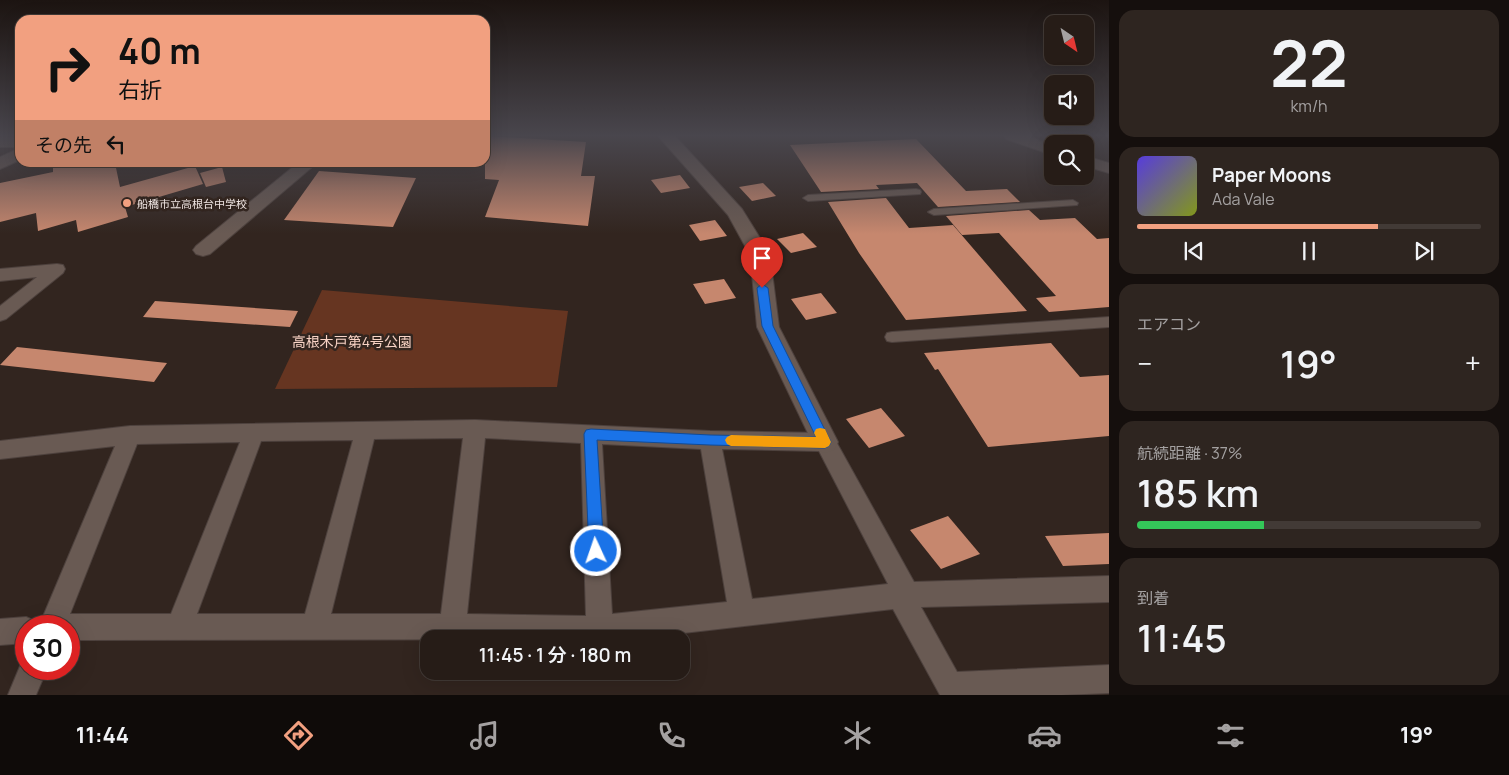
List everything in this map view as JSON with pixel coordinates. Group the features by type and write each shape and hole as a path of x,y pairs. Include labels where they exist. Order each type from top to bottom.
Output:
{"street":[{"path":"203,250 302,168"},
{"path":"695,168 736,213 746,227 761,264 768,326 952,691 1109,679"},
{"path":"808,198 916,192"},
{"path":"934,212 1073,203"},
{"path":"0,275 57,269 0,315"},
{"path":"892,337 1109,322"},
{"path":"0,450 130,435 366,430 475,429 710,440 825,442"},
{"path":"452,627 475,429"},
{"path":"315,627 366,430"},
{"path":"179,628 254,432"},
{"path":"591,434 600,630"},
{"path":"56,615 130,435"},
{"path":"710,440 742,613"},
{"path":"80,627 452,627 600,630 904,595 1109,589"},
{"path":"0,632 15,631"},
{"path":"22,695 28,680"}],"green space":[{"name":"高根木戸第4号公園","path":"322,290 568,311 557,387 275,389"}],"building":[{"path":"53,168 116,168 120,187 186,168 196,168 203,184 125,207 128,217 78,232 76,220 38,231 36,213 0,222 0,183 53,172"},
{"path":"222,168 226,182 206,187 200,173"},
{"path":"485,168 582,168 581,176 595,176 588,226 485,217 499,180 485,179"},
{"path":"805,168 944,168 966,191 1007,189 1020,202 938,207 917,183 876,185 879,189 821,192"},
{"path":"319,171 416,178 393,227 284,220"},
{"path":"680,175 690,188 661,193 651,180"},
{"path":"763,183 776,196 752,201 739,187"},
{"path":"886,198 909,228 953,225 1027,311 906,320 859,253 828,202"},
{"path":"1029,210 1040,220 1075,218 1097,239 1109,238 1109,307 1049,312 1036,298 1056,296 999,233 962,235 946,216"},
{"path":"715,220 727,236 700,241 689,225"},
{"path":"803,233 817,247 791,253 777,239"},
{"path":"724,279 736,298 705,304 693,284"},
{"path":"821,293 837,313 806,320 791,299"},
{"path":"155,301 298,311 290,327 143,317"},
{"path":"1051,343 1080,377 1109,375 1109,436 988,447 938,369 935,370 924,353"},
{"path":"17,347 167,363 154,382 0,365"},
{"path":"881,408 905,436 869,448 846,419"},
{"path":"948,516 980,554 941,569 910,530"},
{"path":"1109,533 1109,564 1063,566 1045,536"}],"slow traffic":[{"path":"731,440 825,442 820,433"}],"place":[{"name":"船橋市立高根台中学校","path":"127,203"}],"route":[{"path":"596,551 591,434 710,440 825,442 768,326 762,288"}]}
